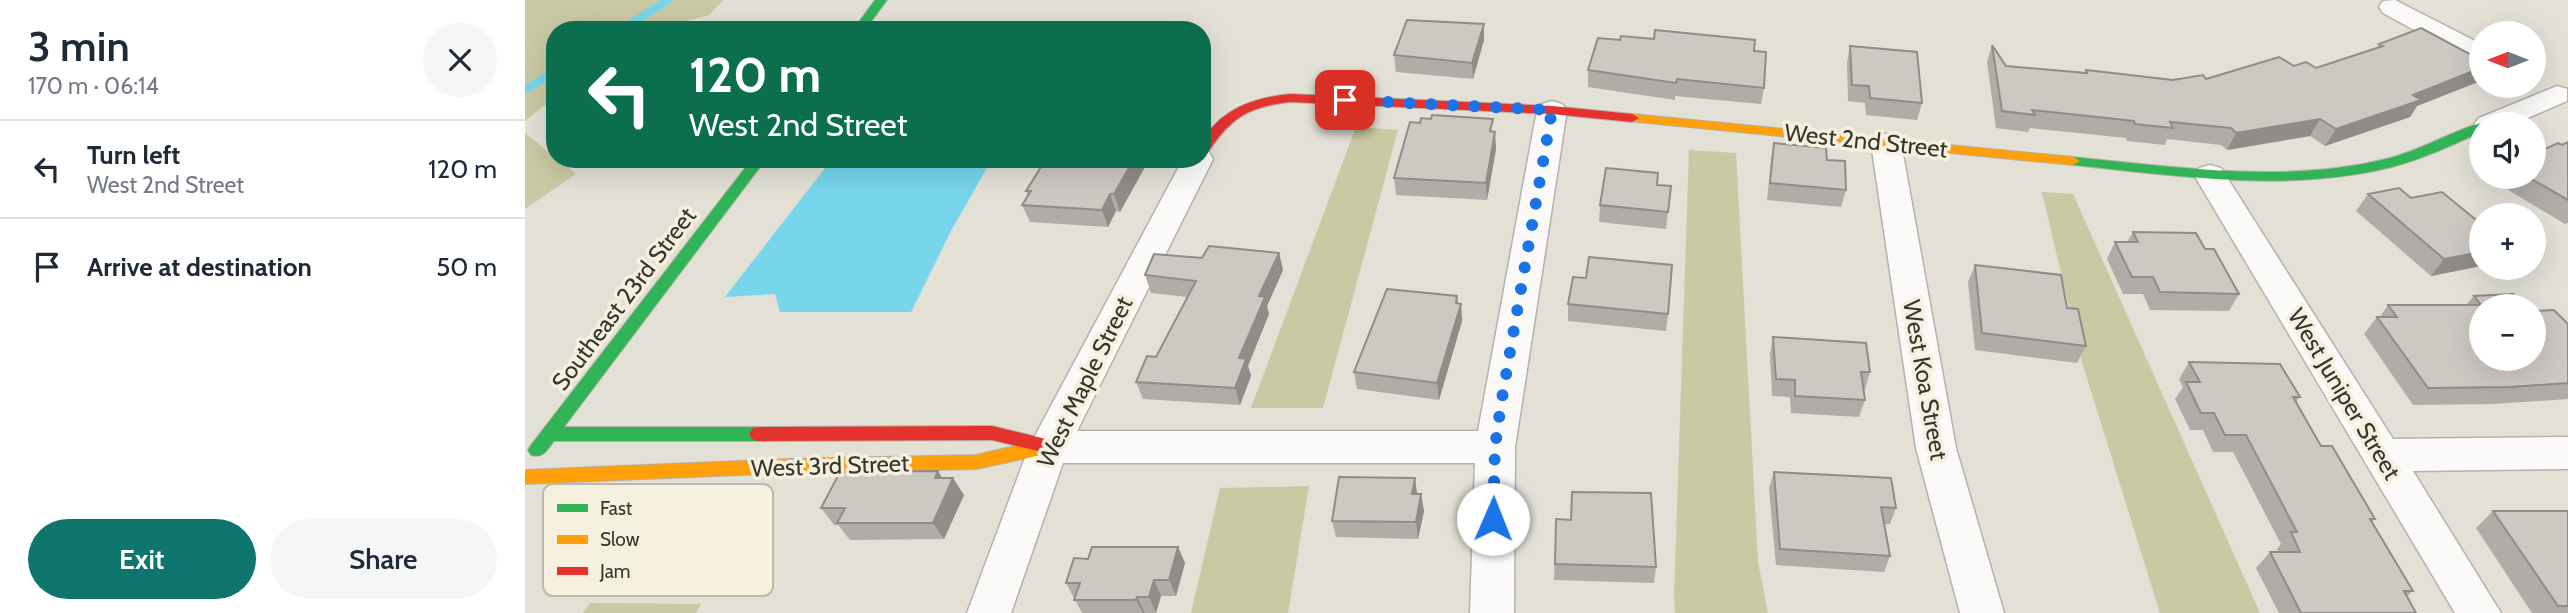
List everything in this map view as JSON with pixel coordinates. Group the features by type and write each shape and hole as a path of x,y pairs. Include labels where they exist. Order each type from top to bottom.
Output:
{"street":[{"path":"866,21 881,0"},
{"path":"2392,7 2469,49"},
{"path":"2514,112 2553,93"},
{"name":"West 2nd Street","path":"1211,134 1225,117 1245,106 1269,99 1290,98 1552,110 2210,174 2313,174 2377,166 2418,154 2469,132"},
{"path":"1492,613 1495,447 1552,110"},
{"name":"West Koa Street","path":"1886,143 1935,448 1982,613"},
{"name":"Southeast 23rd Street","path":"525,466 752,168"},
{"name":"West Maple Street","path":"989,613 1049,447 1193,168"},
{"name":"West Juniper Street","path":"2210,174 2479,613"},
{"name":"West 3rd Street","path":"550,434 992,433 1049,447"},
{"name":"West 3rd Street","path":"525,477 791,466 977,462 1049,447 1495,447"},
{"path":"2382,455 2568,453"}],"green space":[{"path":"525,0 723,0 709,15 687,21 546,21 546,104 525,121"},
{"path":"1356,127 1398,130 1323,408 1251,408"},
{"path":"525,133 546,150 546,168 569,168 576,174 525,209"},
{"path":"1689,150 1736,153 1758,562 1768,613 1675,613"},
{"path":"2042,192 2073,194 2260,613 2160,613 2082,362"},
{"path":"1309,486 1288,613 1191,613 1220,488"},
{"path":"590,603 701,604 696,613 583,613"}],"water":[{"path":"825,168 987,168 951,231 911,312 780,312 775,294 725,297"}],"building":[{"path":"1407,20 1484,24 1472,63 1394,55"},
{"path":"2421,28 2469,54 2469,73 2413,95 2421,100 2336,129 2320,119 2236,133 2231,128 2170,122 2173,128 2032,110 2035,115 2002,111 1992,45 2006,66 2087,73 2086,70 2173,80 2203,75 2206,79 2279,57 2294,66 2306,62 2316,68 2383,46 2379,44"},
{"path":"1655,30 1755,40 1754,51 1766,52 1764,88 1677,79 1676,83 1588,70 1598,38 1620,40 1621,36 1654,39"},
{"path":"1850,46 1917,52 1922,103 1870,98 1869,86 1852,85"},
{"path":"1432,115 1493,119 1490,131 1495,132 1486,183 1394,178 1410,122 1420,123 1421,118 1431,119"},
{"path":"2568,142 2568,200 2546,187 2546,148 2558,143 2562,145"},
{"path":"1774,143 1826,148 1827,160 1845,161 1846,190 1770,183"},
{"path":"1040,168 1129,168 1102,210 1022,205 1031,191 1026,191"},
{"path":"1606,168 1658,173 1657,185 1671,186 1668,212 1600,205"},
{"path":"2399,188 2411,198 2442,192 2469,214 2469,254 2444,259 2368,194"},
{"path":"2133,232 2196,233 2205,249 2214,249 2239,294 2160,292 2153,277 2132,277 2115,242 2138,242"},
{"path":"1209,246 1279,253 1259,296 1265,297 1239,358 1246,359 1235,388 1136,382 1147,356 1156,357 1196,281 1145,275 1154,254 1202,258"},
{"path":"1589,257 1672,265 1668,314 1568,304 1573,277 1586,278"},
{"path":"1975,265 2061,275 2067,308 2078,309 2086,346 1982,333"},
{"path":"1387,289 1457,296 1456,303 1461,304 1437,383 1354,372"},
{"path":"2388,305 2469,305 2469,371 2546,371 2546,310 2554,310 2568,324 2568,383 2428,388 2377,317 2397,317"},
{"path":"1773,337 1866,343 1870,372 1861,372 1865,400 1795,396 1795,380 1776,379"},
{"path":"2189,362 2280,364 2300,397 2293,397 2321,446 2332,446 2375,519 2370,519 2413,591 2404,591 2416,613 2301,613 2270,552 2300,552 2291,532 2297,532 2246,435 2225,435 2214,413 2201,413 2186,382 2200,382"},
{"path":"938,471 935,478 953,478 933,523 837,523 845,508 821,508 840,472"},
{"path":"1774,472 1891,478 1896,508 1881,507 1890,556 1780,549"},
{"path":"1339,477 1415,478 1412,494 1421,494 1416,522 1332,521"},
{"path":"1572,492 1651,493 1656,567 1555,564 1556,519 1571,520"},
{"path":"2493,511 2568,511 2568,606 2558,606"},
{"path":"1092,547 1178,547 1169,580 1154,580 1149,597 1137,597 1136,600 1074,600 1080,583 1066,583 1074,558 1088,559"}],"waterway":[{"path":"635,21 668,0"},
{"path":"525,90 546,77"}],"traffic: fast":[{"path":"866,21 881,0"},
{"path":"2073,161 2225,175 2301,175 2376,166 2430,150 2469,132"},
{"path":"537,450 752,168"},
{"path":"550,434 758,434"}],"traffic: slow":[{"path":"1632,118 2073,161"},
{"path":"525,477 791,466 976,462 1049,447 1046,446"}],"traffic: jam":[{"path":"1211,138 1219,127 1238,111 1261,102 1290,98 1552,110 1632,118"},
{"path":"758,434 992,433 1046,446"}],"route":[{"path":"1345,100 1552,110 1501,404 1495,447 1493,519"}]}
